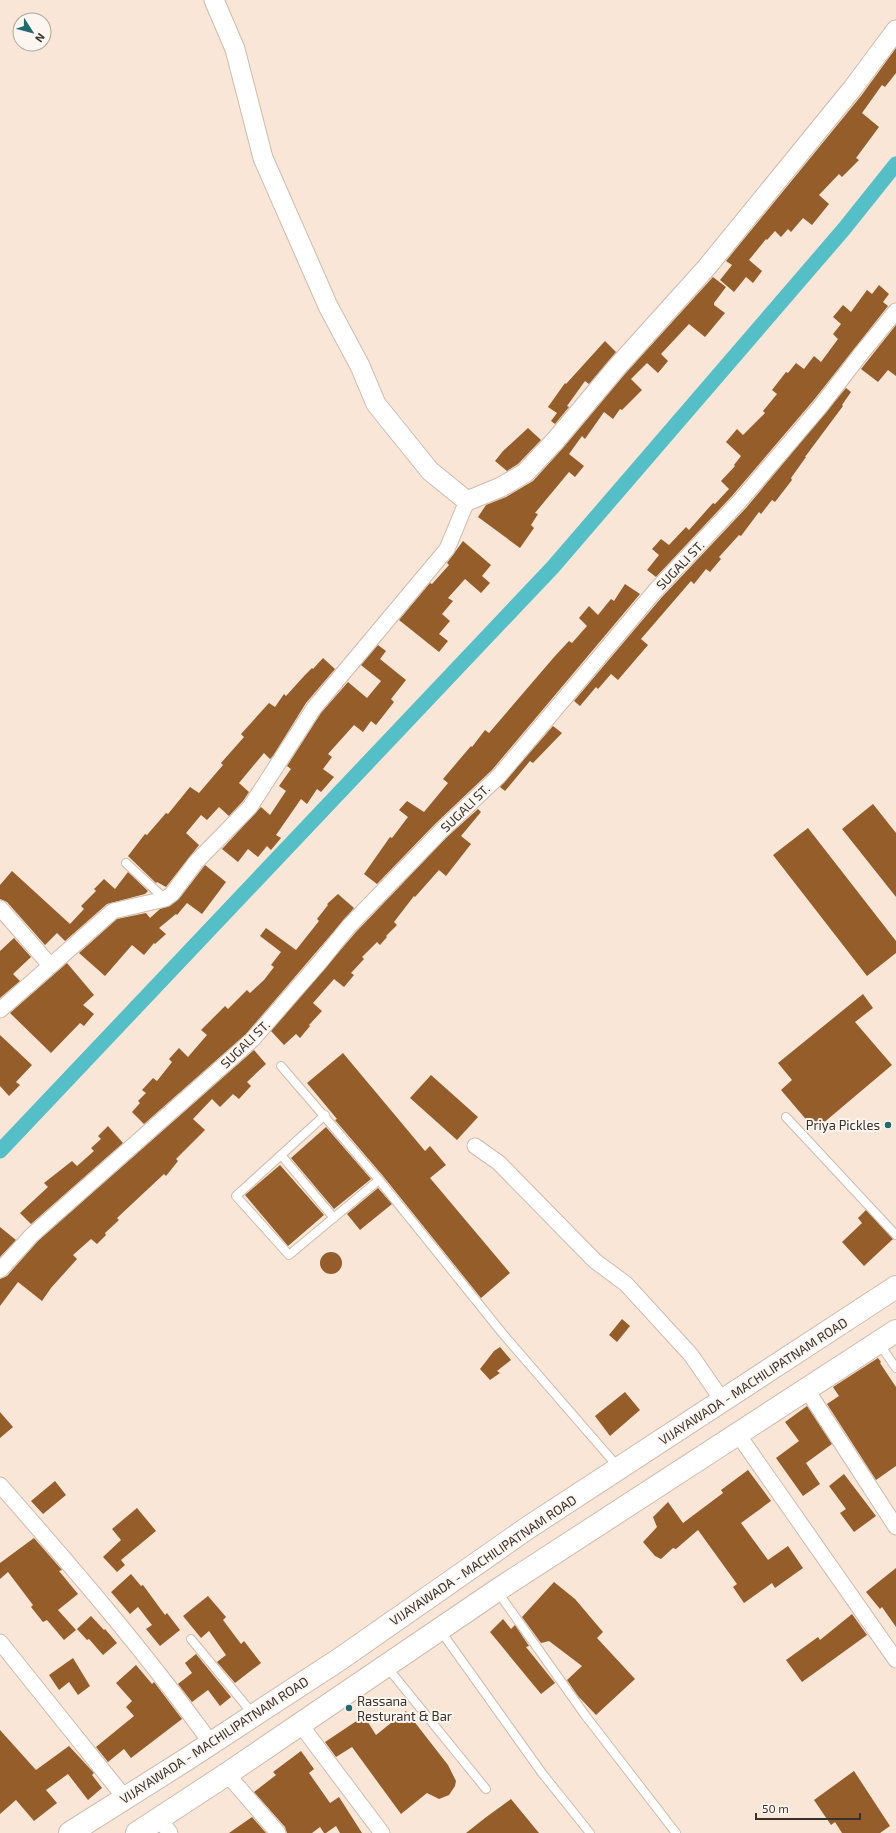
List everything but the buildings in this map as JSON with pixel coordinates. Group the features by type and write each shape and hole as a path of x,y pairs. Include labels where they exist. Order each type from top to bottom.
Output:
{"highway":[{"name":"VIJAYAWADA - MACHILIPATNAM ROAD","path":"70,1833 212,1743 346,1654 530,1527 896,1287"},
{"path":"137,1833 164,1826 227,1774 496,1591 737,1433 807,1390 887,1336"}],"street":[{"path":"214,0 235,49 263,158 325,299 360,366 376,404 430,471 467,501"},
{"path":"0,1010 113,911 165,899 172,894 196,862 250,807 314,708 447,549 467,501 502,487 525,472 555,441 617,367 707,267 852,89 896,30"},
{"name":"SUGALI ST.","path":"0,1270 32,1236 252,1040 320,962 349,926 441,831 499,776 655,591 739,502 820,407 896,311"},
{"path":"0,908 50,965"},
{"path":"475,1146 499,1163 595,1261 626,1284 691,1355 720,1397 726,1399"},
{"path":"807,1390 896,1527"},
{"path":"737,1433 896,1660"},
{"path":"0,1486 57,1550 168,1683 212,1743"},
{"path":"0,1642 125,1798"},
{"path":"300,1724 382,1833"},
{"path":"227,1774 278,1833"}],"lane":[{"path":"126,863 165,899"},
{"path":"281,1066 325,1115 379,1180 503,1334 619,1468"},
{"path":"325,1115 236,1196 288,1255 379,1180"},
{"path":"786,1117 896,1235"},
{"path":"281,1155 334,1218"},
{"path":"887,1336 896,1368"},
{"path":"496,1591 586,1715 676,1833"},
{"path":"440,1629 542,1773 590,1833"},
{"path":"191,1639 254,1715"},
{"path":"386,1666 486,1789"}],"waterway":[{"path":"0,1151 553,567 844,229 896,164"}],"place":[{"name":"Priya Pickles","path":"888,1125"},
{"name":"Rassana Resturant & Bar","path":"349,1708"}]}
